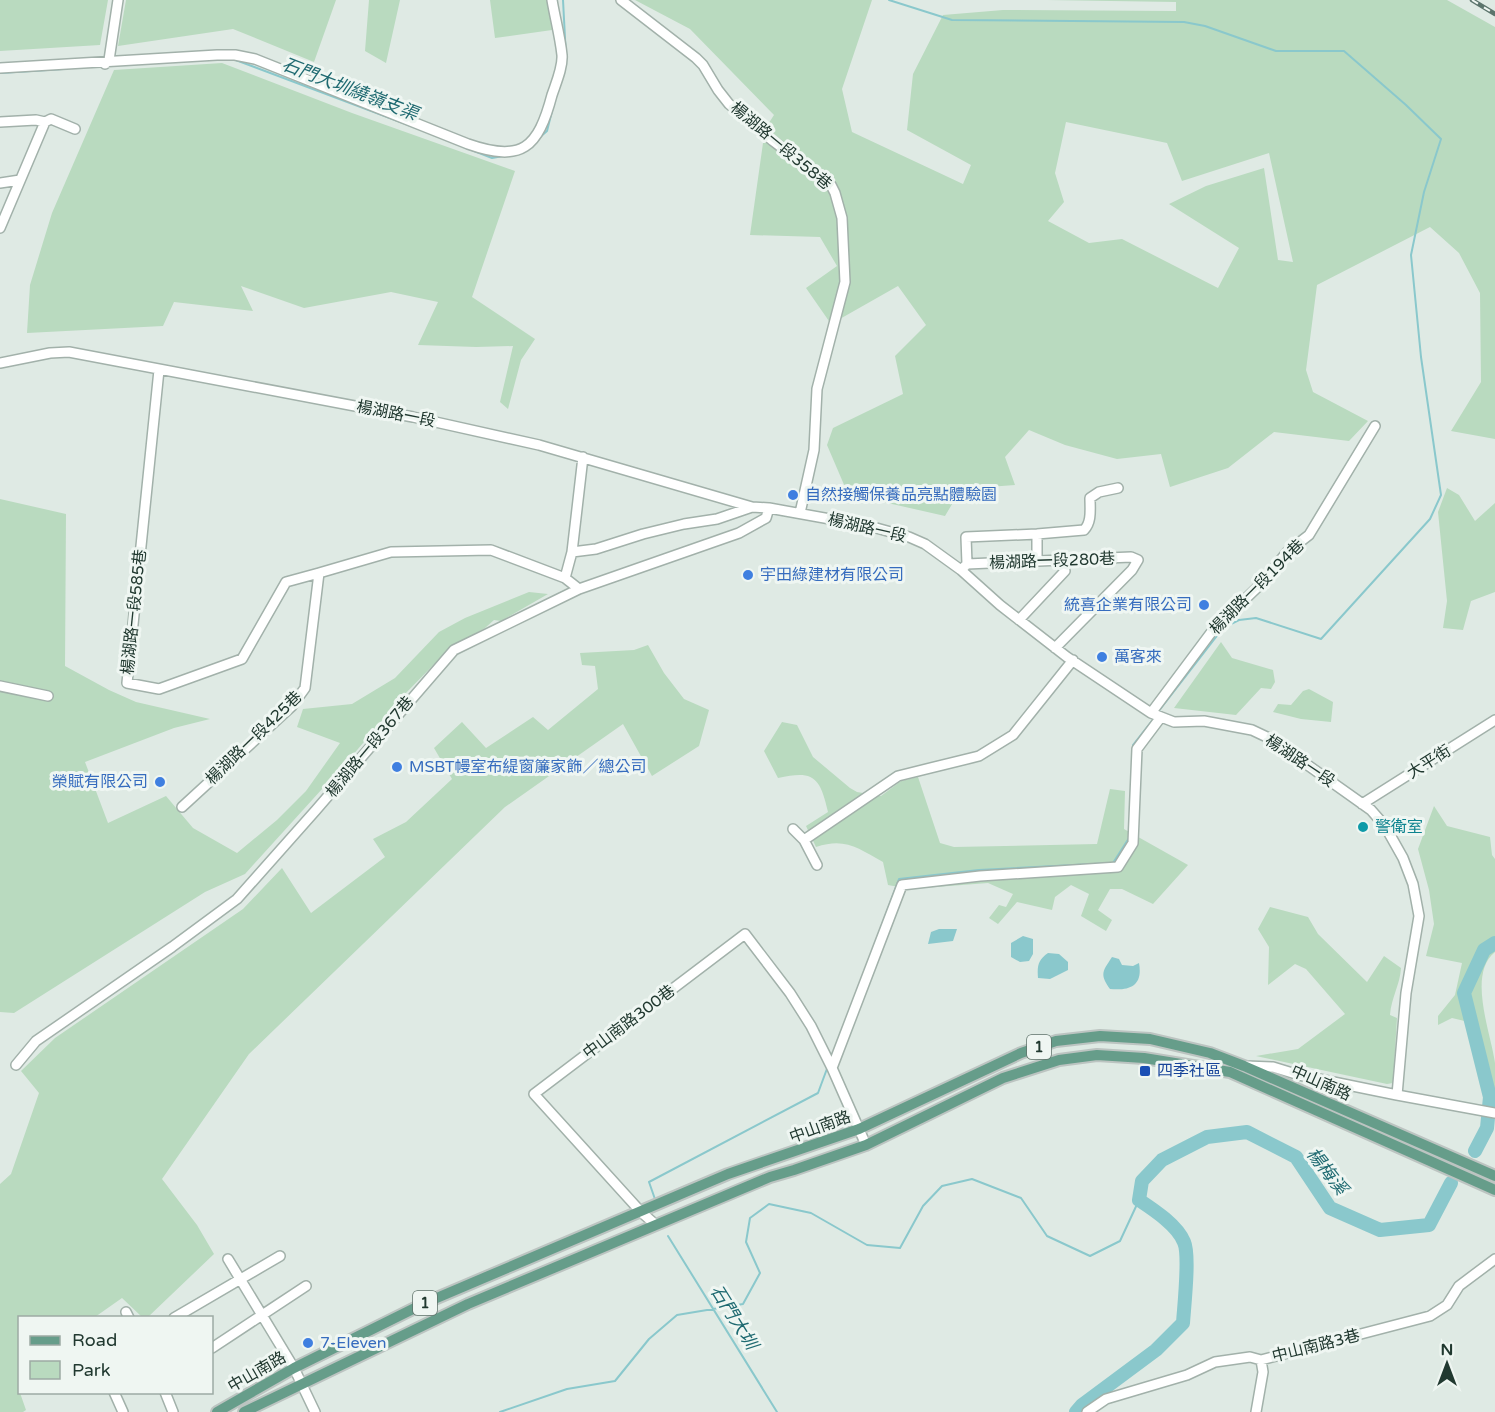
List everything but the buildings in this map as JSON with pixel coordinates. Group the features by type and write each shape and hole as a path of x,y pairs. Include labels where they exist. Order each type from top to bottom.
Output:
{"main road":[{"name":"中山南路","path":"217,1412 294,1368 424,1303 728,1174 859,1130 1022,1053 1056,1041 1100,1036 1150,1039 1210,1053 1244,1065 1495,1176"},
{"name":"中山南路","path":"244,1412 468,1304 770,1177 866,1145 1003,1078 1059,1060 1097,1055 1121,1056 1230,1072 1495,1190"}],"street":[{"path":"107,62 118,0"},
{"path":"0,68 235,55 255,59 489,152 503,153 525,147 543,125 548,110 562,57 552,0"},
{"name":"楊湖路一段358巷","path":"621,0 696,58 729,104 773,141 831,184 835,193 842,218 845,282 817,389 814,450 800,513"},
{"path":"0,122 36,120 45,122 51,119 75,129"},
{"path":"0,228 45,122"},
{"path":"0,183 20,180"},
{"name":"楊湖路一段","path":"0,363 50,353 69,352 413,417 539,444 752,507 769,507 869,526 925,544 964,567 1019,620 1055,648 1156,716 1174,722 1204,721 1252,730 1271,739 1371,810 1385,826 1403,858 1413,884 1419,916 1406,993 1396,1095"},
{"name":"楊湖路一段585巷","path":"159,370 127,683 159,689 242,658 286,582 319,573"},
{"name":"楊湖路一段194巷","path":"831,1065 902,885 980,876 1118,867 1133,843 1137,749 1156,716 1213,630 1263,582 1287,552 1309,535 1375,426"},
{"path":"565,578 572,552 583,457"},
{"name":"楊湖路一段280巷","path":"1055,648 1132,570 1138,560 1131,557 964,567 966,537 1084,530 1088,526 1090,498 1099,492 1118,488"},
{"path":"572,552 596,549 684,524 717,519 752,507"},
{"name":"楊湖路一段367巷","path":"16,1065 36,1041 237,899 454,650 579,589 739,533 766,518 769,507"},
{"path":"1037,534 1037,561"},
{"path":"319,573 391,552 490,550 565,578 579,589"},
{"path":"1019,620 1065,570"},
{"name":"楊湖路一段425巷","path":"182,807 292,706 305,688 319,573"},
{"path":"804,840 898,776 979,756 1013,735 1073,660"},
{"path":"0,686 48,696"},
{"name":"大平街","path":"1362,804 1495,720"},
{"path":"793,829 804,840 817,865"},
{"name":"中山南路300巷","path":"656,1225 641,1212 534,1094 745,934 801,1009 831,1065"},
{"path":"831,1065 866,1145"},
{"path":"1230,1072 1244,1065 1273,1067 1299,1075 1495,1113"},
{"path":"176,1316 280,1256"},
{"path":"228,1259 294,1368 315,1412"},
{"name":"中山南路3巷","path":"1087,1412 1106,1399 1187,1375 1215,1362 1250,1357 1261,1360 1430,1316 1447,1305 1459,1286 1495,1259"},
{"path":"213,1347 306,1286"},
{"path":"1256,1412 1263,1372 1261,1360"},
{"path":"115,1394 123,1412"},
{"path":"166,1394 173,1412"}],"green space":[{"path":"0,0 108,0 100,45 0,51"},
{"path":"126,0 336,0 314,62 233,29 118,46"},
{"path":"369,0 400,0 386,63 365,51"},
{"path":"490,0 549,0 552,30 495,38"},
{"path":"635,0 872,0 842,89 852,132 963,184 971,165 907,130 913,74 943,15 1003,10 1176,11 1176,2 1047,0 1447,0 1495,27 1495,439 1451,431 1481,382 1480,293 1459,253 1430,227 1317,285 1306,370 1313,392 1368,421 1349,441 1274,432 1228,468 1170,487 1161,454 1117,459 1065,445 1029,430 1005,457 1015,485 961,489 945,516 848,494 827,445 833,428 903,394 895,356 926,325 898,286 831,324 806,288 837,266 820,237 750,235 765,129 774,115 690,29","holes":["1066,122 1167,143 1182,181 1269,153 1293,262 1278,260 1264,168 1206,186 1169,204 1239,248 1218,288 1122,239 1089,243 1048,221 1064,202 1055,173"]},
{"path":"222,63 352,113 515,171 472,297 535,339 521,360 508,409 500,402 513,346 418,345 438,302 391,292 304,308 241,286 253,311 174,302 163,326 27,333 30,285 52,213 114,70"},
{"path":"1447,488 1459,495 1475,521 1495,503 1495,592 1471,601 1463,630 1443,628 1447,601 1438,512"},
{"path":"0,499 66,514 65,666 136,702 210,719 174,728 85,762 108,823 166,796 193,828 237,853 277,820 306,791 340,743 297,727 303,709 352,704 395,678 439,632 465,618 529,592 548,594 501,621 494,620 485,628 449,649 403,696 245,874 205,892 14,1013 0,1012"},
{"path":"1221,642 1232,658 1273,670 1275,682 1271,689 1261,688 1236,715 1174,708"},
{"path":"648,645 664,673 684,699 709,710 699,746 652,776 623,724 505,807 249,1054 162,1179 197,1225 214,1254 149,1316 141,1316 122,1298 96,1316 18,1316 18,1394 20,1394 26,1410 0,1412 0,1184 11,1174 39,1093 21,1071 55,1038 243,909 282,868 311,913 385,857 373,839 406,822 452,779 434,748 462,722 486,748 533,717 548,730 598,689 595,666 582,665 580,653 634,650"},
{"path":"1309,689 1333,702 1331,722 1301,719 1273,712 1278,704 1291,705 1303,691"},
{"path":"782,722 797,725 813,757 857,792 881,796 901,781 918,777 940,843 954,847 1097,844 1110,789 1125,791 1124,829 1188,865 1153,904 1122,889 1110,889 1098,910 1112,920 1106,931 1081,916 1089,894 1071,885 1055,897 1052,910 1017,902 998,924 989,918 999,905 1006,907 1013,894 988,883 910,889 888,885 883,862 866,852 835,843 816,847 806,826 828,812 822,790 813,778 807,776 778,778 764,751"},
{"path":"1434,806 1447,826 1490,837 1492,855 1495,859 1495,952 1487,962 1482,989 1495,1063 1495,1100 1477,1024 1452,1018 1438,1025 1438,1016 1455,995 1462,963 1426,956 1434,924 1429,890 1418,849"},
{"path":"1270,907 1308,917 1318,934 1367,982 1384,956 1401,968 1390,1015 1397,1018 1393,1083 1387,1084 1256,1056 1298,1049 1345,1014 1306,969 1295,964 1268,985 1269,947 1258,929"}],"water":[{"path":"939,929 957,929 953,941 928,944 931,932"},
{"path":"1023,936 1033,939 1033,954 1029,961 1020,962 1011,957 1011,943"},
{"path":"1048,953 1059,954 1068,962 1068,970 1050,979 1038,978 1039,964"},
{"path":"1112,957 1119,959 1122,965 1133,966 1139,963 1139,977 1134,985 1124,989 1110,989 1103,976"}],"waterway":[{"name":"石門大圳繞嶺支渠","path":"563,0 566,57"},
{"path":"889,0 952,20 1184,22 1205,26 1276,51 1344,51 1441,139 1424,192 1411,255 1421,357 1441,495 1430,519 1321,639 1256,618 1239,620 1223,628 1158,712"},
{"name":"石門大圳繞嶺支渠","path":"233,59 419,129"},
{"name":"石門大圳繞嶺支渠","path":"0,73 63,69"},
{"name":"石門大圳繞嶺支渠","path":"539,138 547,131 554,103"},
{"name":"石門大圳繞嶺支渠","path":"469,149 492,158 503,156"},
{"path":"1133,749 1133,745 1155,717"},
{"path":"873,949 899,879 979,870 1113,863 1129,838"},
{"name":"楊梅溪","path":"1475,1151 1487,1128 1490,1097 1464,993 1484,950 1495,943"},
{"path":"656,1202 649,1182 818,1093 828,1066"},
{"name":"楊梅溪","path":"1076,1412 1082,1405 1156,1350 1183,1323 1187,1269 1184,1242 1171,1224 1139,1200 1142,1181 1162,1160 1207,1137 1247,1132 1296,1157 1330,1208 1380,1230 1429,1225 1451,1183"},
{"path":"500,1412 567,1389 615,1381 649,1339 677,1315 743,1304 760,1273 746,1242 750,1218 769,1204 811,1213 867,1245 900,1248 923,1206 942,1186 972,1179 1021,1198 1047,1236 1090,1256 1120,1241 1139,1200"},
{"name":"石門大圳","path":"668,1236 777,1412"}],"railway":[{"path":"1472,0 1495,14"}],"place":[{"name":"自然接觸保養品亮點體驗園","path":"793,495"},
{"name":"宇田綠建材有限公司","path":"748,575"},
{"name":"統喜企業有限公司","path":"1204,605"},
{"name":"萬客來","path":"1102,657"},
{"name":"MSBT幔室布緹窗簾家飾／總公司","path":"397,767"},
{"name":"榮賦有限公司","path":"160,782"},
{"name":"警衛室","path":"1363,827"},
{"name":"四季社區","path":"1145,1071"},
{"name":"7-Eleven","path":"308,1343"}]}
